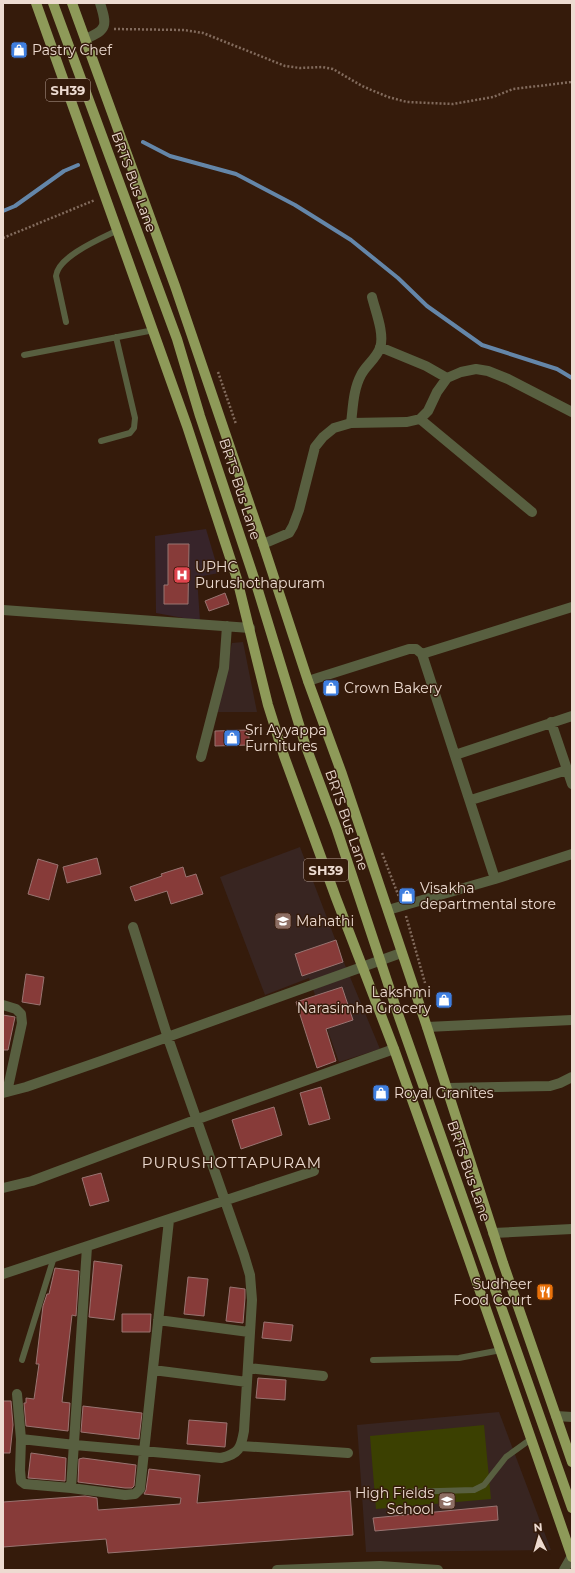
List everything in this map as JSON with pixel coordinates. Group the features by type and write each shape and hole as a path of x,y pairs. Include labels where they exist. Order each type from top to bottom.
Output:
{"main road":[{"name":"SH39","path":"36,3 190,433 237,579 268,705 284,756 336,898 364,966 394,1049 501,1350 572,1557"},
{"name":"BRTS Bus Lane","path":"53,3 177,339 200,416 255,580 294,711 336,827 398,1014 572,1508"},
{"name":"SH39","path":"72,3 175,286 308,681 388,910 493,1233 572,1462"}],"street":[{"path":"85,39 98,34 105,23 100,3"},
{"path":"351,423 355,390 360,376 375,358 380,347 381,337 372,296"},
{"path":"380,347 426,366 447,378"},
{"path":"263,544 289,533 293,526 299,510 315,447 323,437 334,428 351,423 407,422 420,419 428,411 437,392 447,378 461,372 476,369 488,371 508,379 572,412"},
{"path":"420,419 532,512"},
{"path":"422,654 572,607"},
{"path":"3,610 250,628"},
{"path":"201,757 224,668 227,626"},
{"path":"308,681 409,648 422,654 471,800 495,879"},
{"path":"455,755 572,716"},
{"path":"551,722 572,784"},
{"path":"471,800 567,770"},
{"path":"388,910 495,879 572,854"},
{"path":"21,1439 144,1452 221,1458 231,1456 241,1446 244,1431 252,1300 250,1274 198,1119 168,1038 133,927"},
{"path":"3,1005 16,1009 21,1014 22,1023 5,1093 168,1038 401,953"},
{"path":"427,1027 572,1020"},
{"path":"3,1188 32,1180 394,1049"},
{"path":"446,1088 550,1086 572,1077"},
{"path":"3,1274 314,1171"},
{"path":"17,1394 21,1439 21,1481 25,1484 125,1495 135,1494 140,1489 169,1220"},
{"path":"493,1233 572,1229"},
{"path":"71,1488 87,1247"},
{"path":"158,1320 249,1332"},
{"path":"248,1368 323,1376"},
{"path":"153,1370 247,1382"},
{"path":"556,1416 572,1417"},
{"path":"241,1446 348,1453"},
{"path":"564,1570 572,1557"},
{"path":"277,1570 380,1566 438,1570"}],"lane":[{"path":"66,322 56,271 63,262 85,247 118,230"},
{"path":"24,355 154,330"},
{"path":"101,441 130,434 134,428 135,418 116,337"},
{"path":"22,1360 54,1257"},
{"path":"373,1360 459,1358 501,1350"},
{"path":"404,1492 474,1490 484,1485 506,1457 531,1439"}],"path":[{"path":"102,29 184,30 203,33 285,66 300,68 333,68 362,86 388,97 406,102 453,104 493,96 513,89 572,82"},
{"path":"3,238 106,196"}],"shaded area":[{"name":"UPHC Purushothapuram","path":"206,529 219,573 197,577 200,621 156,613 155,536"},
{"path":"243,642 257,712 216,712 232,643"},
{"name":"Mahathi","path":"300,847 345,965 380,1049 339,1062 309,978 265,995 220,877"},
{"name":"High Fields School","path":"499,1412 551,1550 366,1552 357,1425"}],"green space":[{"path":"484,1425 491,1499 376,1509 370,1436"}],"building":[{"path":"168,544 189,544 188,604 164,604 164,585 168,585"},
{"path":"225,593 229,604 209,611 205,601"},
{"name":"Sri Ayyappa Furnitures","path":"249,730 249,745 215,746 215,731"},
{"path":"97,858 101,874 67,883 63,867"},
{"path":"38,859 58,865 49,900 28,894"},
{"path":"183,867 186,877 196,874 203,894 171,904 167,891 135,901 130,887 162,876 161,874"},
{"path":"336,940 343,962 302,976 295,954"},
{"path":"26,974 44,977 40,1005 22,1002"},
{"path":"342,987 353,1020 326,1029 336,1061 317,1068 296,1002"},
{"path":"3,1015 15,1017 8,1050 3,1050"},
{"path":"321,1087 330,1119 309,1125 300,1093"},
{"path":"274,1107 282,1135 241,1149 232,1120"},
{"path":"101,1173 109,1201 90,1206 82,1178"},
{"path":"94,1261 122,1265 114,1320 89,1317"},
{"path":"55,1268 79,1271 76,1316 72,1315 62,1402 70,1403 68,1431 26,1426 24,1403 26,1403 26,1398 34,1399 39,1364 36,1364 43,1306 47,1294 49,1294"},
{"path":"188,1277 208,1279 204,1316 184,1314"},
{"path":"230,1287 245,1289 243,1323 226,1321"},
{"path":"122,1314 151,1314 150,1332 122,1332"},
{"path":"264,1322 293,1325 291,1341 262,1338"},
{"path":"258,1378 286,1380 285,1400 256,1398"},
{"path":"3,1401 11,1401 13,1425 10,1453 3,1453"},
{"path":"83,1406 142,1413 139,1439 81,1432"},
{"path":"189,1420 227,1423 225,1447 187,1444"},
{"path":"31,1453 66,1458 65,1481 28,1478"},
{"path":"83,1458 136,1465 134,1486 132,1488 125,1488 78,1482 79,1459"},
{"path":"149,1469 200,1475 197,1503 350,1491 353,1535 108,1553 106,1539 3,1547 3,1502 85,1496 97,1498 98,1510 180,1504 181,1498 144,1494"},
{"path":"497,1506 498,1520 375,1531 373,1518"}],"waterway":[{"path":"143,142 170,156 236,174 295,205 351,240 398,278 427,306 482,345 557,369 572,378"},
{"path":"3,211 15,206 64,171 78,165"}],"place":[{"name":"Pastry Chef","path":"19,50"},
{"name":"UPHC Purushothapuram","path":"182,575"},
{"name":"Crown Bakery","path":"331,688"},
{"name":"Sri Ayyappa Furnitures","path":"232,738"},
{"name":"Visakha departmental store","path":"407,896"},
{"name":"Mahathi","path":"283,921"},
{"name":"Lakshmi Narasimha Grocery","path":"444,1000"},
{"name":"Royal Granites","path":"381,1093"},
{"name":"Sudheer Food Court","path":"545,1292"},
{"name":"High Fields School","path":"447,1501"}],"district":[{"name":"PURUSHOTTAPURAM","path":"232,1163"}]}
